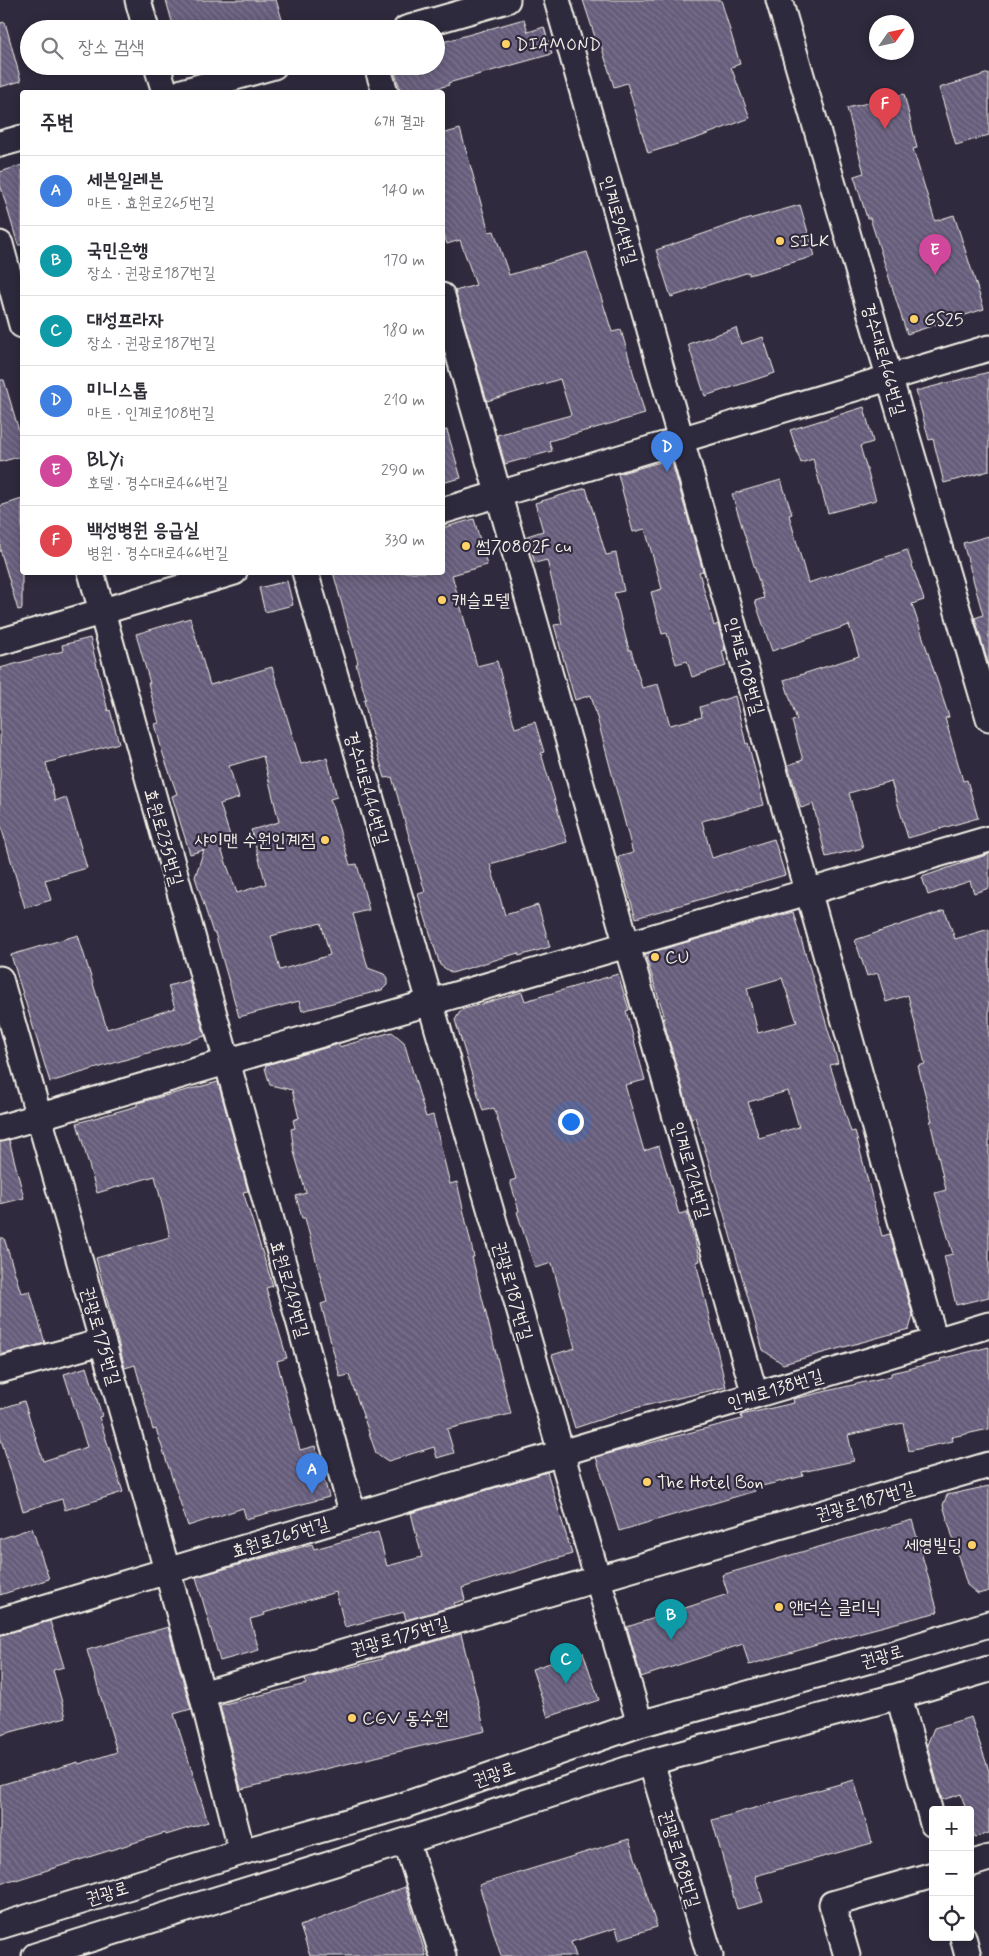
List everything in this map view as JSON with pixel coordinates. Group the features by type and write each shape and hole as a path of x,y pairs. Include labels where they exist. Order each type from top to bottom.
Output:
{"street":[{"path":"138,0 144,20"},
{"path":"437,20 507,0"},
{"name":"인계로94번길","path":"557,0 681,440"},
{"name":"경수대로466번길","path":"779,0 989,718"},
{"path":"160,75 164,90"},
{"path":"189,90 242,75"},
{"path":"380,75 384,90"},
{"path":"0,144 20,139"},
{"path":"0,244 20,318"},
{"path":"445,306 627,945"},
{"path":"445,510 989,348"},
{"name":"인계로108번길","path":"681,440 808,892"},
{"name":"효원로235번길","path":"92,575 227,1062"},
{"path":"0,642 224,575"},
{"name":"경수대로446번길","path":"305,575 430,1003"},
{"path":"0,1128 989,839"},
{"path":"808,892 935,1341"},
{"name":"인계로124번길","path":"627,945 755,1395"},
{"name":"권광로175번길","path":"0,979 202,1694 242,1852"},
{"name":"권광로187번길","path":"430,1003 640,1724"},
{"name":"효원로249번길","path":"227,1062 353,1515"},
{"name":"인계로138번길","path":"561,1453 989,1325"},
{"path":"0,1370 102,1342"},
{"name":"효원로265번길","path":"0,1621 561,1453"},
{"name":"권광로187번길","path":"597,1578 989,1465"},
{"name":"권광로175번길","path":"202,1694 597,1578"},
{"name":"권광로","path":"0,1926 242,1852 396,1808 640,1724 888,1655 989,1624"},
{"name":"권광로","path":"35,1956 406,1841 651,1762 899,1696 989,1669"},
{"path":"899,1696 929,1809"},
{"name":"권광로188번길","path":"651,1762 710,1956"},
{"path":"406,1841 443,1956"},
{"path":"974,1863 989,1858"},
{"path":"847,1956 832,1904 929,1876"},
{"path":"964,1941 968,1956"}],"building":[{"path":"166,0 276,0 282,20 172,20"},
{"path":"583,0 721,0 740,64 731,67 750,118 697,138 648,153 627,83 614,87 600,42 597,43"},
{"path":"524,19 528,32 544,27 552,54 448,83 449,85 430,90 400,90 396,75 445,75 445,41"},
{"path":"5,22 21,81 0,87 0,23"},
{"path":"989,73 989,135 956,145 939,88"},
{"path":"904,94 917,148 913,149 935,221 954,215 984,309 907,334 870,218 867,218 854,176 864,173 847,108"},
{"path":"460,129 489,232 494,231 509,275 587,252 612,332 621,330 645,414 549,441 552,451 505,464 497,435 571,415 560,379 487,401 455,291 476,285 460,240 447,244 445,238 445,133"},
{"path":"20,166 20,245 18,245 0,184 0,172"},
{"path":"800,205 815,256 749,275 749,272 671,297 656,250 735,223"},
{"path":"736,328 741,344 763,337 775,373 705,396 688,344"},
{"path":"989,372 989,471 944,483 933,439 929,440 916,391"},
{"path":"0,380 4,380 20,434 20,457 0,462"},
{"path":"864,407 873,442 860,446 876,500 828,513 813,459 801,463 790,430"},
{"path":"445,430 447,430 461,478 445,482"},
{"path":"671,459 703,571 699,572 714,626 718,624 725,650 722,651 726,666 692,677 687,661 676,664 667,633 662,634 651,592 662,589 645,529 633,532 618,474"},
{"path":"781,480 792,514 789,515 808,583 907,550 924,600 912,604 949,717 945,718 963,781 967,780 978,818 908,838 891,781 849,793 863,848 826,857 813,804 801,808 788,765 803,760 792,721 797,720 784,680 859,656 849,625 772,651 755,601 764,598 732,494"},
{"path":"586,488 606,555 616,553 624,591 614,593 629,650 631,650 642,688 658,684 670,725 702,717 700,707 735,696 746,744 748,743 764,805 702,821 712,858 774,839 785,875 636,918 618,857 633,853 591,695 575,700 554,625 562,624 547,560 535,563 527,536 543,531 535,503"},
{"path":"20,500 22,609 18,610 0,549 0,506"},
{"path":"474,519 487,565 452,575 477,666 497,661 515,728 535,722 544,752 541,753 567,842 490,864 505,915 538,905 550,947 519,956 518,953 452,973 440,965 418,894 425,892 392,777 385,778 371,732 364,700 366,699 356,664 358,663 334,575 445,575 445,527"},
{"path":"989,536 989,667 975,618 983,615 963,543"},
{"path":"287,581 293,605 265,612 259,588"},
{"path":"190,618 210,685 272,667 301,764 327,758 337,797 330,799 350,865 357,864 369,910 353,914 368,968 384,974 387,978 387,985 382,990 302,1011 299,1001 239,1017 215,933 213,933 195,877 204,850 190,854 172,796 177,794 155,724 159,723 136,634","holes":["263,756 279,822 251,830 266,884 237,893 220,846 232,842 220,804 239,798 229,766","321,923 330,955 280,970 271,936"]},
{"path":"90,638 108,711 110,710 119,743 46,763 55,801 66,797 87,868 45,880 51,900 25,908 0,823 0,668 63,651 62,645"},
{"path":"989,854 989,888 974,893 970,881 928,895 922,877"},
{"path":"945,910 955,939 989,929 989,1297 956,1305 944,1256 953,1254 935,1193 946,1190 930,1121 932,1121 918,1066 925,1064 908,995 886,1002 878,973 867,976 855,940"},
{"path":"793,912 838,1063 830,1065 851,1132 855,1131 882,1236 890,1234 913,1316 909,1329 783,1364 763,1350 695,1117 691,1118 663,1018 665,1018 645,954","holes":["782,978 797,1022 758,1033 747,988","788,1091 799,1127 759,1138 748,1102"]},
{"path":"78,935 107,1029 175,1008 168,986 189,980 205,1036 50,1082 11,955"},
{"path":"618,974 629,1010 626,1011 645,1080 625,1085 644,1151 659,1146 679,1214 687,1212 700,1261 696,1262 726,1387 635,1408 575,1428 552,1355 575,1348 552,1263 535,1268 517,1212 519,1211 510,1181 516,1179 494,1108 483,1111 455,1020 461,1010 522,992 525,1001"},
{"path":"392,1032 404,1042 426,1117 433,1115 450,1184 457,1182 474,1257 472,1257 511,1414 447,1429 454,1453 437,1458 434,1447 388,1461 376,1453 349,1375 340,1377 321,1304 327,1302 305,1218 302,1218 296,1196 306,1193 294,1152 291,1129 295,1128 293,1120 299,1118 292,1090 270,1085 265,1068 266,1065 339,1044 339,1047"},
{"path":"218,1082 248,1191 243,1192 273,1286 266,1288 287,1358 277,1361 300,1450 315,1446 329,1497 246,1519 243,1508 188,1526 156,1429 153,1430 135,1365 125,1368 96,1258 170,1237 155,1176 97,1193 77,1123 137,1106 137,1103"},
{"path":"9,1140 24,1198 0,1204 0,1142"},
{"path":"0,1238 4,1238 21,1293 30,1291 45,1343 0,1355"},
{"path":"989,1347 989,1429 952,1437 953,1441 909,1451 903,1423 848,1435 854,1461 802,1472 803,1476 754,1488 755,1491 619,1531 596,1457 742,1419 741,1415 794,1403 793,1399 891,1376 891,1373"},
{"path":"87,1367 102,1416 99,1417 123,1492 65,1510 62,1499 23,1511 0,1436 0,1409 24,1401 43,1461 87,1447 64,1374"},
{"path":"547,1472 572,1554 462,1588 465,1600 454,1603 455,1606 406,1620 404,1612 345,1627 336,1592 264,1613 265,1615 250,1619 259,1650 220,1661 196,1577 312,1544 314,1549 378,1532 387,1566 422,1557 411,1513"},
{"name":"세영빌딩","path":"989,1486 989,1591 978,1594 967,1585 943,1505 947,1495"},
{"path":"912,1520 938,1612 749,1665 743,1644 641,1677 627,1627 728,1594 722,1575"},
{"path":"32,1528 49,1579 0,1595 0,1539"},
{"path":"50,1621 64,1667 53,1670 66,1717 0,1735 0,1635"},
{"path":"168,1627 191,1709 174,1714 208,1822 166,1835 165,1833 16,1880 0,1883 0,1785 117,1752 87,1650"},
{"name":"CGV 동수원","path":"461,1634 485,1731 241,1789 220,1705 306,1684 305,1679 382,1659 381,1657"},
{"path":"583,1652 599,1700 548,1717 532,1669"},
{"path":"971,1717 989,1771 989,1833 975,1837 974,1806 965,1806 961,1794 942,1800 927,1745 934,1728"},
{"path":"854,1780 872,1843 755,1876 763,1902 737,1909 712,1820"},
{"path":"629,1839 657,1927 619,1939 616,1928 571,1942 576,1956 501,1956 479,1885"},
{"path":"405,1887 426,1956 310,1956 300,1926"}],"place":[{"name":"DIAMOND","path":"506,44"},
{"name":"백성병원 응급실","path":"885,129"},
{"name":"SILK","path":"780,241"},
{"name":"BLYi","path":"935,275"},
{"name":"GS25","path":"914,319"},
{"name":"미니스톱","path":"667,472"},
{"name":"썸70802F cu","path":"466,546"},
{"name":"캐슬모텔","path":"442,600"},
{"name":"샤이맨 수원인계점","path":"325,840"},
{"name":"CU","path":"655,957"},
{"name":"The Hotel Bon","path":"647,1482"},
{"name":"세븐일레븐","path":"312,1494"},
{"name":"세영빌딩","path":"972,1545"},
{"name":"앤더슨 클리닉","path":"779,1607"},
{"name":"국민은행","path":"671,1640"},
{"name":"대성프라자","path":"566,1684"},
{"name":"CGV 동수원","path":"352,1718"}]}
